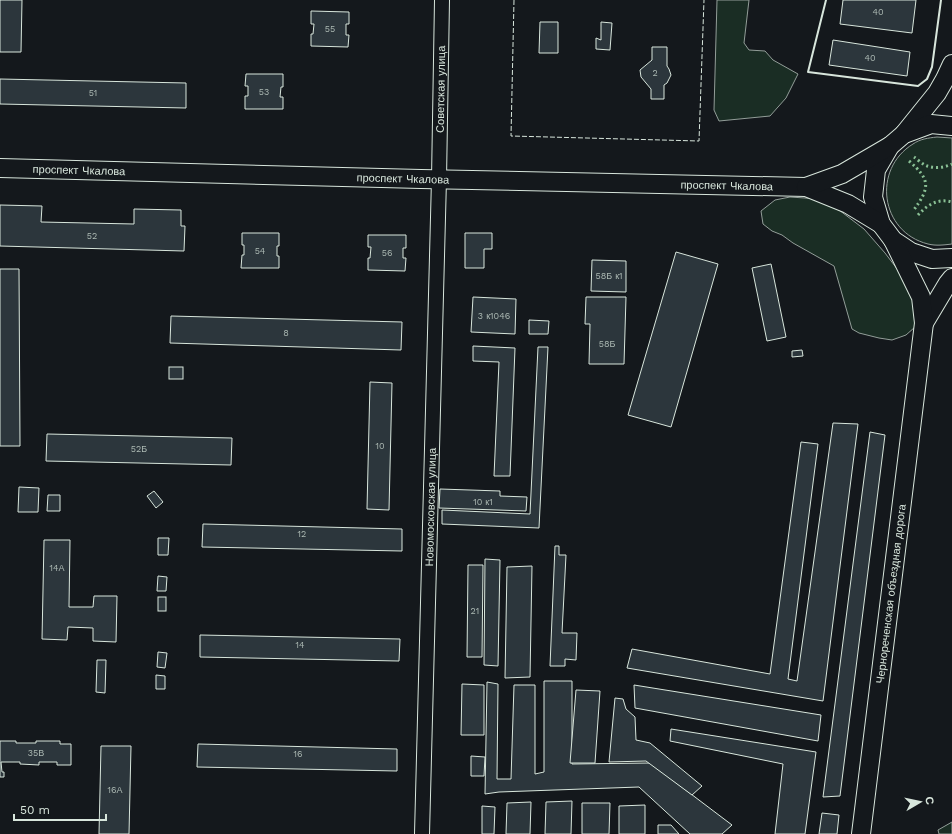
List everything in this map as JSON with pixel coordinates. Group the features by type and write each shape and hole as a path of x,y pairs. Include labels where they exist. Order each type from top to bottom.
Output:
{"main road":[{"path":"924,323 921,297 893,240 881,224 873,197 876,170 897,140 937,93 952,64"},
{"path":"806,187 842,174 897,140 931,124 952,126"},
{"name":"проспект Чкалова","path":"0,168 806,187"},
{"path":"806,187 848,204 881,224"},
{"path":"893,240 911,252 932,259 952,258"},
{"path":"924,323 952,278"},
{"name":"Чернореченская объездная дорога","path":"861,834 924,323"}],"street":[{"name":"Советская улица","path":"438,179 442,0"},
{"name":"Новомосковская улица","path":"422,834 438,179"}],"green space":[{"path":"717,0 749,0 744,43 749,50 765,51 773,60 798,74 786,98 770,116 719,121 714,110"},
{"path":"937,137 952,138 952,244 928,244 912,237 900,227 891,214 887,199 887,183 891,168 900,155 918,141"},
{"path":"790,197 820,199 839,210 864,229 901,274 916,299 915,327 906,335 892,340 859,333 852,329 834,266 793,243 782,235 772,231 763,224 761,211 775,200"},
{"path":"952,822 952,834 939,834 938,830"}],"building":[{"path":"0,0 22,0 21,52 0,52"},
{"path":"843,0 916,0 912,33 840,24"},
{"path":"311,11 349,12 349,24 346,24 346,35 349,35 348,47 311,46 311,34 313,34 314,24 311,24"},
{"path":"540,22 558,22 558,53 539,53"},
{"path":"601,22 612,23 610,50 596,49 596,38 601,40"},
{"path":"833,40 910,52 907,76 829,65"},
{"path":"652,47 667,47 667,66 671,75 667,83 664,85 664,99 651,99 651,89 641,77 640,70 652,60"},
{"path":"246,74 283,74 283,87 281,87 280,97 283,97 283,109 245,109 245,96 248,96 248,86 245,86"},
{"path":"0,79 186,83 186,108 0,104"},
{"path":"0,205 42,206 41,222 134,224 134,209 181,210 181,226 185,226 184,251 0,246"},
{"path":"242,233 279,233 277,256 279,256 279,268 241,268 242,255 244,255"},
{"path":"465,233 492,233 492,249 484,249 484,268 465,268"},
{"path":"368,235 406,235 406,248 403,248 403,258 406,258 405,271 368,270 368,258 370,258 371,247 368,247"},
{"path":"676,252 718,264 671,427 628,415"},
{"path":"592,260 626,261 626,292 591,291"},
{"path":"771,264 786,337 767,341 752,268"},
{"path":"0,269 19,269 20,446 0,446"},
{"path":"473,297 516,299 515,334 471,332"},
{"path":"586,297 626,297 624,364 589,364 590,324 585,324"},
{"path":"171,316 402,322 401,350 170,343"},
{"path":"529,320 549,321 548,334 529,334"},
{"path":"473,346 515,348 510,476 494,476 499,362 473,361"},
{"path":"538,347 548,347 539,528 442,524 442,510 530,514"},
{"path":"802,350 803,356 792,357 792,351"},
{"path":"169,367 183,367 183,379 169,379"},
{"path":"370,382 392,383 389,510 367,509"},
{"path":"833,423 858,424 823,701 627,668 632,649 770,674 801,442 818,444 788,679 797,681"},
{"path":"870,432 885,435 840,796 823,797"},
{"path":"47,434 232,438 231,465 46,461"},
{"path":"19,487 39,488 38,512 18,512"},
{"path":"440,489 500,491 500,496 527,497 526,511 439,508"},
{"path":"154,491 163,502 156,508 147,496"},
{"path":"48,495 60,495 60,511 47,511"},
{"path":"203,524 402,529 402,551 202,547"},
{"path":"158,538 169,538 168,555 158,555"},
{"path":"44,540 70,540 69,607 93,607 94,596 117,596 116,642 93,641 93,628 68,627 67,640 42,639"},
{"path":"555,546 559,546 559,555 566,555 562,633 577,633 576,660 565,659 565,666 550,666"},
{"path":"485,559 500,560 498,666 484,665"},
{"path":"468,565 483,565 482,657 467,657"},
{"path":"532,566 530,677 505,678 507,567"},
{"path":"158,576 167,577 166,591 157,591"},
{"path":"158,597 166,597 166,611 158,611"},
{"path":"200,635 400,639 399,661 200,657"},
{"path":"158,652 167,653 165,668 157,667"},
{"path":"97,660 106,660 105,693 96,692"},
{"path":"156,675 165,676 165,689 156,689"},
{"path":"544,681 572,681 572,764 650,763 732,825 722,834 690,834 639,787 499,792 485,794 487,682 498,684 497,779 511,779 514,685 535,685 535,774 544,772"},
{"path":"462,684 484,685 484,735 461,735"},
{"path":"634,685 821,715 818,741 635,708"},
{"path":"576,690 600,691 595,763 570,763"},
{"path":"615,698 623,699 626,709 635,717 636,740 650,743 702,786 692,795 646,761 609,762"},
{"path":"671,729 816,752 805,834 775,834 783,764 670,741"},
{"path":"0,741 36,743 36,741 60,741 60,744 71,744 71,765 57,765 57,762 39,762 39,765 20,764 20,762 1,762 4,777 0,777"},
{"path":"198,744 397,749 397,771 197,767"},
{"path":"101,746 131,746 129,834 99,834"},
{"path":"471,756 485,757 484,776 471,776"},
{"path":"572,801 571,834 545,834 546,802"},
{"path":"531,802 530,834 506,834 507,803"},
{"path":"582,803 610,803 609,834 582,834"},
{"path":"645,805 645,834 619,834 619,806"},
{"path":"482,806 495,807 494,834 482,834"},
{"path":"822,813 839,815 837,834 819,834"},
{"path":"658,825 671,825 679,834 658,834"}],"hedge":[{"path":"914,157 931,167 942,167 952,164"},
{"path":"909,161 921,174 926,184 923,196 913,211"},
{"path":"918,215 933,203 942,201 952,202"}],"fence":[{"path":"514,0 511,136 699,141 704,0"}],"wall":[{"path":"826,0 808,72 918,86 927,79 932,67 941,0"}]}
